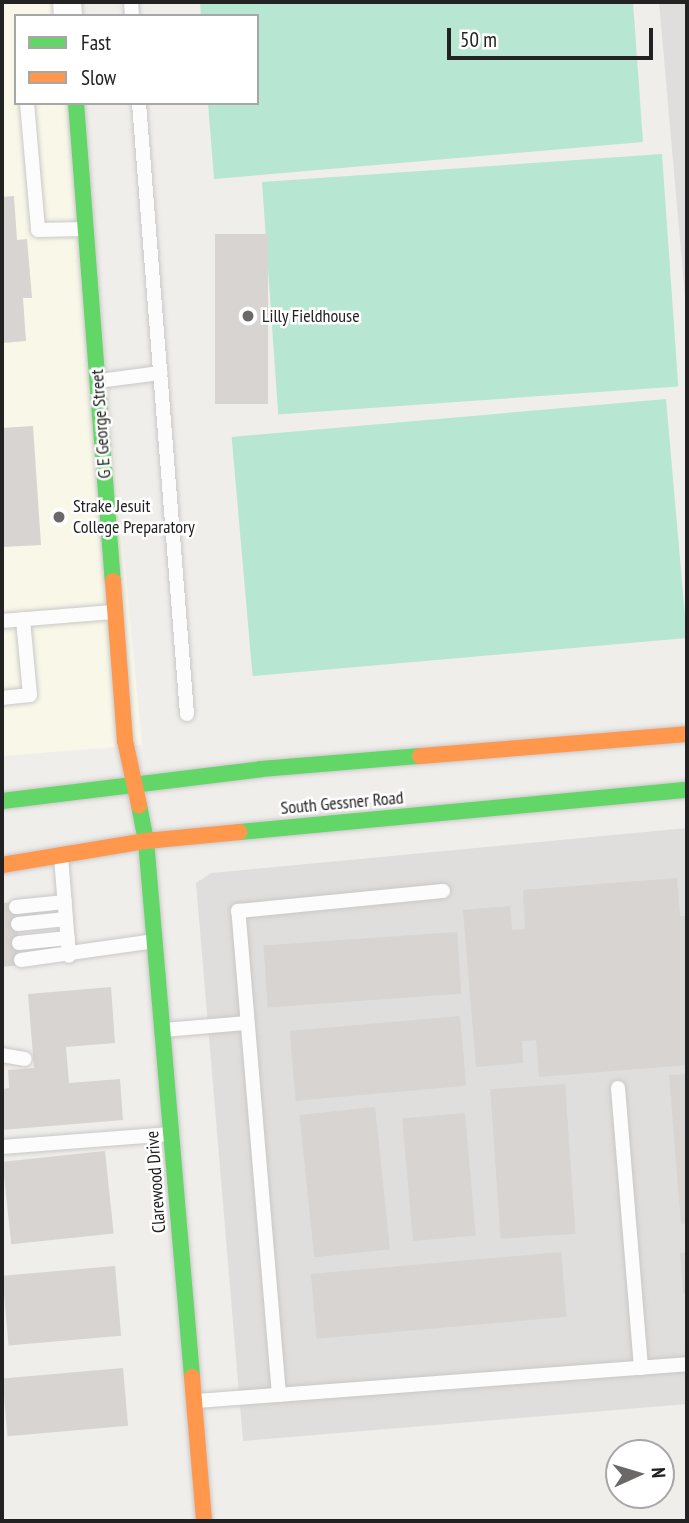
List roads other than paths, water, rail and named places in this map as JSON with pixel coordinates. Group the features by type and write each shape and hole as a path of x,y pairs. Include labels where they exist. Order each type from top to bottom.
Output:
{"street":[{"name":"G E George Street","path":"76,105 125,741 146,841"},
{"path":"2,801 564,742 687,734"},
{"path":"564,742 567,802"},
{"name":"South Gessner Road","path":"2,864 146,841 687,790"},
{"name":"Clarewood Drive","path":"146,841 204,1521"}],"lane":[{"path":"27,105 38,230 86,229"},
{"path":"139,105 187,715"},
{"path":"98,381 160,373"},
{"path":"2,621 115,612"},
{"path":"2,698 30,695 23,620"},
{"path":"61,855 69,956"},
{"path":"279,1395 238,911 443,891"},
{"path":"16,907 65,902"},
{"path":"18,924 66,919"},
{"path":"19,943 68,938"},
{"path":"21,960 69,956 155,941"},
{"path":"163,1031 247,1023"},
{"path":"2,1055 25,1059"},
{"path":"618,1088 641,1368"},
{"path":"2,1147 172,1134"},
{"path":"192,1401 687,1364"}],"place":[{"name":"Lilly Fieldhouse","path":"248,316"},
{"name":"Strake Jesuit College Preparatory","path":"59,517"}]}
